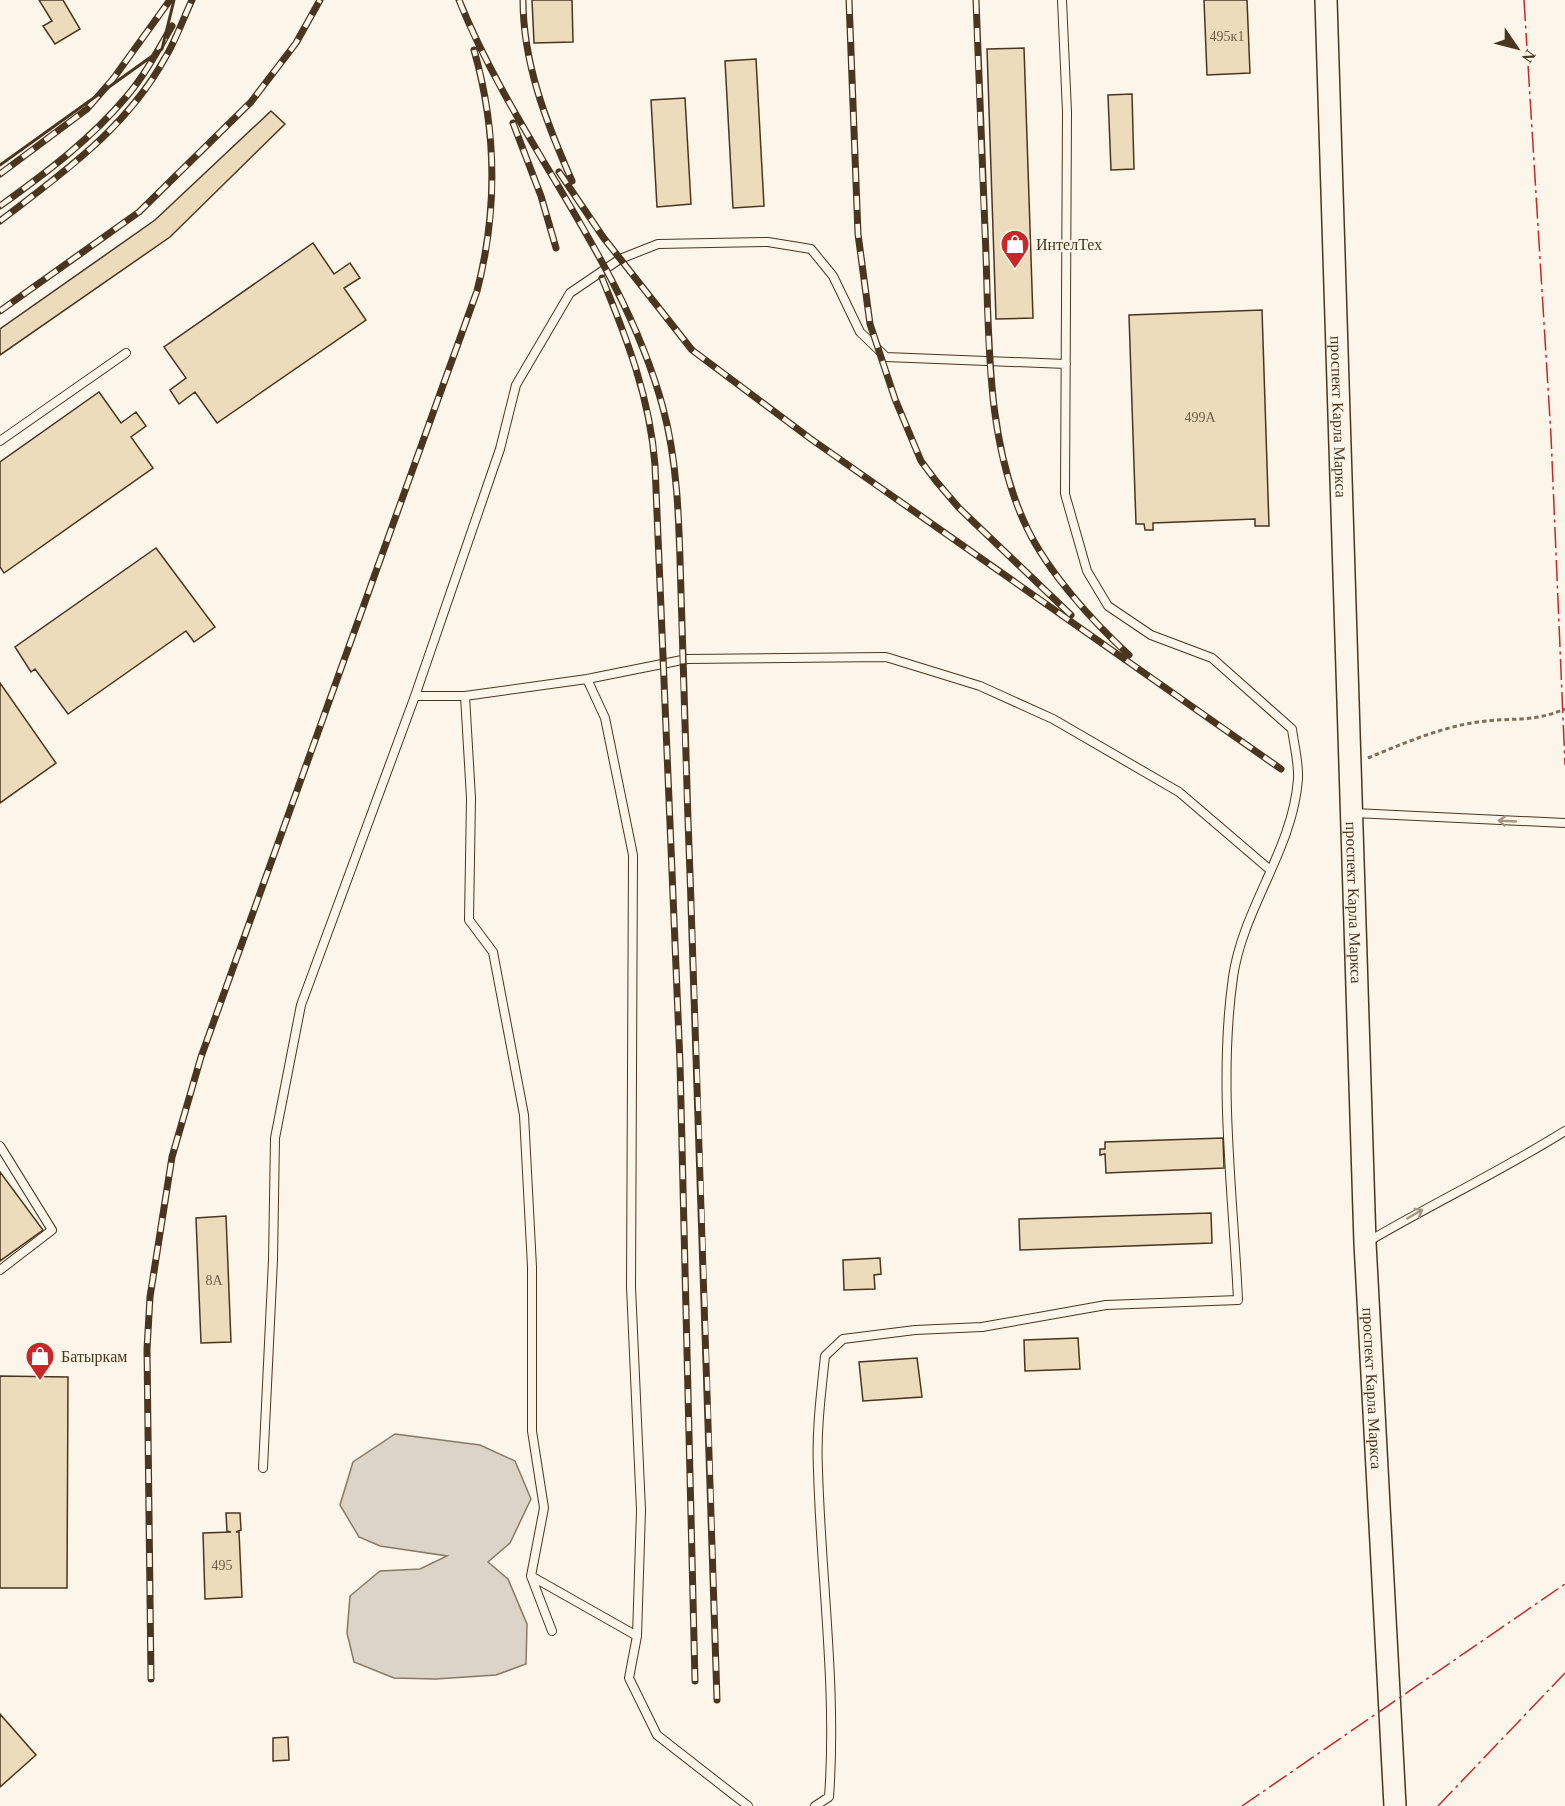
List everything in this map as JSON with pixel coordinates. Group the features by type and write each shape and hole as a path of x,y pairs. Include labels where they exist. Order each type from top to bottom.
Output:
{"main road":[{"name":"проспект Карла Маркса","path":"1326,0 1350,766 1349,813 1365,1243 1395,1806"}],"lane":[{"path":"815,1806 829,1797 833,1748 818,1468 819,1411 825,1356 843,1340 915,1330 982,1327 1106,1305 1238,1299 1225,1056 1233,975 1269,869 1287,831 1298,779 1292,729 1212,658 1151,635 1108,606 1087,571 1065,494 1067,112 1062,0"},
{"path":"263,1468 273,1260 275,1138 299,1016 415,696 500,449 516,385 570,293 620,259 658,244 706,241 768,242 810,249 833,276 860,332 886,357 1066,364"},
{"path":"0,441 126,353"},
{"path":"415,696 465,696 587,679 687,659 886,657 980,686 1053,719 1179,792 1269,869"},
{"path":"587,679 605,718 633,855 631,1287 641,1510 637,1636 629,1678 657,1735 748,1806"},
{"path":"465,696 471,798 469,920 493,952 524,1115 532,1267 532,1431 544,1508 531,1576 552,1631"},
{"path":"1349,813 1565,823"},
{"path":"1365,1243 1427,1207 1509,1166 1565,1131"},
{"path":"0,1146 52,1230 0,1270"},
{"path":"531,1576 637,1636"}],"path":[{"path":"1350,766 1406,743 1477,722 1544,718 1565,710"}],"shaded area":[{"path":"395,1434 480,1445 515,1461 531,1499 510,1543 488,1562 508,1579 527,1624 526,1664 496,1675 436,1679 394,1678 354,1662 347,1633 350,1596 380,1571 420,1569 447,1556 380,1546 359,1537 340,1505 353,1462"}],"building":[{"path":"39,0 63,0 80,29 55,44 43,26 52,21"},
{"path":"532,0 572,0 573,42 534,43"},
{"path":"1204,0 1247,0 1250,73 1207,75"},
{"path":"1024,48 1033,318 996,319 987,49"},
{"path":"756,59 764,206 733,208 725,61"},
{"path":"1132,94 1134,169 1111,170 1108,95"},
{"path":"685,98 691,204 657,207 651,100"},
{"path":"271,111 285,124 170,237 0,355 0,329 155,220"},
{"path":"313,243 334,274 350,263 360,278 344,288 366,320 217,423 195,392 179,404 170,390 186,378 164,347"},
{"path":"1262,310 1269,526 1255,526 1255,519 1153,523 1153,530 1145,530 1144,524 1136,524 1129,315"},
{"path":"99,392 121,423 136,412 146,426 131,437 153,468 4,573 0,567 0,462"},
{"path":"156,548 215,627 194,642 186,631 68,714 35,669 31,672 15,647"},
{"path":"0,683 56,763 0,803"},
{"path":"1223,1138 1224,1168 1106,1173 1105,1154 1100,1155 1100,1149 1105,1149 1105,1142"},
{"path":"0,1172 43,1230 0,1261"},
{"path":"1211,1213 1212,1243 1020,1250 1019,1219"},
{"path":"226,1216 231,1342 201,1343 196,1218"},
{"path":"880,1258 881,1274 874,1275 875,1289 844,1290 843,1260"},
{"path":"1078,1338 1080,1369 1025,1371 1024,1340"},
{"path":"917,1358 922,1397 863,1401 859,1362"},
{"path":"0,1376 68,1377 67,1588 0,1588"},
{"path":"226,1513 240,1513 241,1530 236,1532 239,1532 242,1597 205,1599 203,1533 231,1532 227,1531"},
{"path":"0,1714 36,1755 0,1787"},
{"path":"288,1737 289,1760 273,1761 273,1738"}],"railway":[{"path":"0,174 87,109 113,79 170,0"},
{"path":"0,221 91,148 131,107 169,51 192,0"},
{"path":"0,311 139,212 251,102 296,43 320,0"},
{"path":"459,0 482,52 509,103 596,251 622,301 645,354 663,408 672,453 680,546 717,1700"},
{"path":"523,0 527,47 538,93 572,181"},
{"path":"849,0 858,234 870,324 895,399 921,461 936,481 959,508 1071,615"},
{"path":"976,0 990,359 997,429 1004,463 1027,528 1047,562 1086,612 1129,655"},
{"path":"0,206 67,155 113,112 140,80 172,26"},
{"path":"151,1679 147,1349 150,1297 172,1157 201,1057 477,291 489,231 492,170 487,110 474,50"},
{"path":"513,123 541,196 556,248"},
{"path":"559,172 603,237 692,350 811,439 1281,769"},
{"path":"602,278 643,392 655,465 680,1063 695,1681"}],"wall":[{"path":"0,165 162,49 174,0"}],"power":[{"path":"1524,0 1551,436 1565,765"},
{"path":"1242,1806 1565,1584"},
{"path":"1438,1806 1565,1673"}],"place":[{"name":"ИнтелТех","path":"1015,270"},
{"name":"Батыркам","path":"40,1382"}]}
